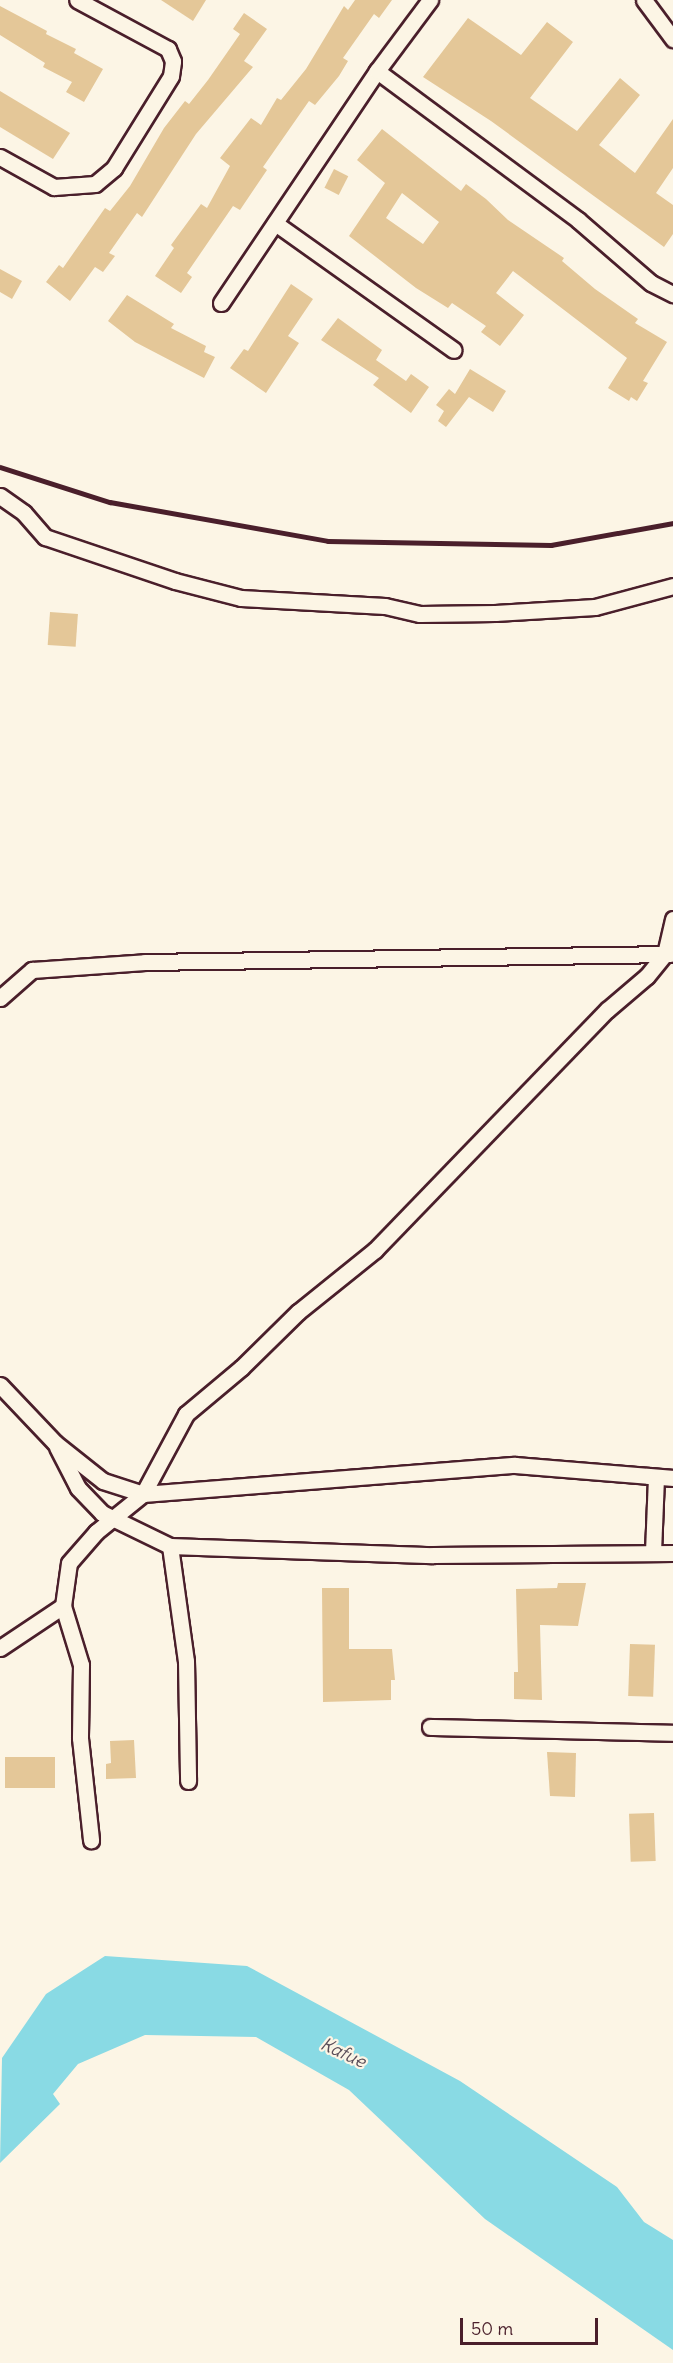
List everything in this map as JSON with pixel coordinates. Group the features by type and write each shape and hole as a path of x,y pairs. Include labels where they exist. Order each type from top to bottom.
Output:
{"street":[{"path":"0,157 54,187 95,184 114,168 171,76 173,61 168,49 77,0"},
{"path":"221,303 377,71 430,0"},
{"path":"644,0 673,39"},
{"path":"377,71 560,206 651,283 673,294"},
{"path":"275,223 454,350"},
{"path":"0,496 24,513 45,537 175,581 241,598 385,606 420,614 495,613 595,607 673,586"},
{"path":"91,1840 80,1738 81,1665 63,1606 69,1563 112,1520 143,1494 186,1414 241,1368 298,1312 375,1250 669,954 673,919"},
{"path":"0,998 32,970 145,962 669,954"},
{"path":"0,1385 55,1443 103,1481 143,1494 515,1465 673,1478"},
{"path":"55,1443 78,1488 112,1520 170,1546 433,1555 673,1553"},
{"path":"652,1552 656,1478"},
{"path":"170,1546 186,1661 188,1781"},
{"path":"0,1648 63,1606"},
{"path":"430,1726 673,1733"}],"water":[{"name":"Kafue","path":"105,1956 247,1966 460,2081 617,2187 644,2222 673,2240 673,2350 485,2219 349,2090 256,2037 145,2035 78,2064 53,2094 60,2104 0,2163 2,2058 46,1994"}],"building":[{"path":"161,0 206,0 193,21"},
{"path":"355,0 392,0 379,18 374,14 343,58 348,61 339,76 315,105 309,101 263,167 267,170 240,210 233,206 187,273 192,277 181,293 155,276 174,248 171,245 201,204 207,208 230,166 220,158 251,118 261,125 277,98 281,100 306,69 344,6 348,10"},
{"path":"0,6 47,31 46,34 76,49 74,53 103,69 84,102 66,92 72,82 43,67 45,63 0,35"},
{"path":"244,13 267,29 244,61 253,67 196,134 142,217 137,213 109,253 115,256 103,272 95,267 70,301 46,282 59,265 63,268 105,208 110,211 130,186 164,128 185,101 189,104 240,34 233,29"},
{"path":"468,18 521,55 547,22 573,42 530,98 577,131 620,78 640,95 599,145 635,173 673,119 673,168 656,193 673,205 673,234 664,247 491,121 423,77"},
{"path":"0,91 70,133 53,159 0,127"},
{"path":"382,129 461,191 466,184 508,220 564,258 562,261 595,289 638,319 635,323 667,342 643,381 648,383 637,401 631,397 629,401 608,388 627,358 513,271 496,293 524,315 500,346 481,332 486,326 452,303 448,308 416,288 349,236 385,183 357,160","holes":["402,193 439,222 423,244 386,218"]},
{"path":"334,169 348,176 339,195 324,188"},
{"path":"0,269 22,281 12,299 0,292"},
{"path":"291,284 313,299 288,336 299,343 266,393 230,368 244,349 248,351"},
{"path":"127,295 174,324 171,328 206,346 204,352 215,357 204,378 135,342 108,321"},
{"path":"338,318 382,350 376,360 406,381 411,374 429,387 411,413 373,385 379,378 321,340"},
{"path":"470,369 506,391 493,412 469,397 446,427 438,421 444,411 436,405 449,389 455,394"},
{"path":"50,612 78,614 76,647 48,645"},
{"path":"558,1583 586,1583 578,1626 540,1625 542,1700 514,1699 514,1672 518,1672 516,1589 557,1588"},
{"path":"322,1588 349,1588 349,1649 392,1649 395,1680 391,1680 391,1700 323,1702"},
{"path":"630,1644 655,1645 653,1697 628,1696"},
{"path":"134,1740 136,1778 106,1779 106,1764 111,1763 110,1741"},
{"path":"547,1752 576,1753 575,1797 550,1796"},
{"path":"5,1757 55,1757 55,1788 5,1788"},
{"path":"654,1813 656,1861 631,1862 629,1814"}],"railway":[{"path":"0,467 110,502 328,541 551,545 673,523"}]}
